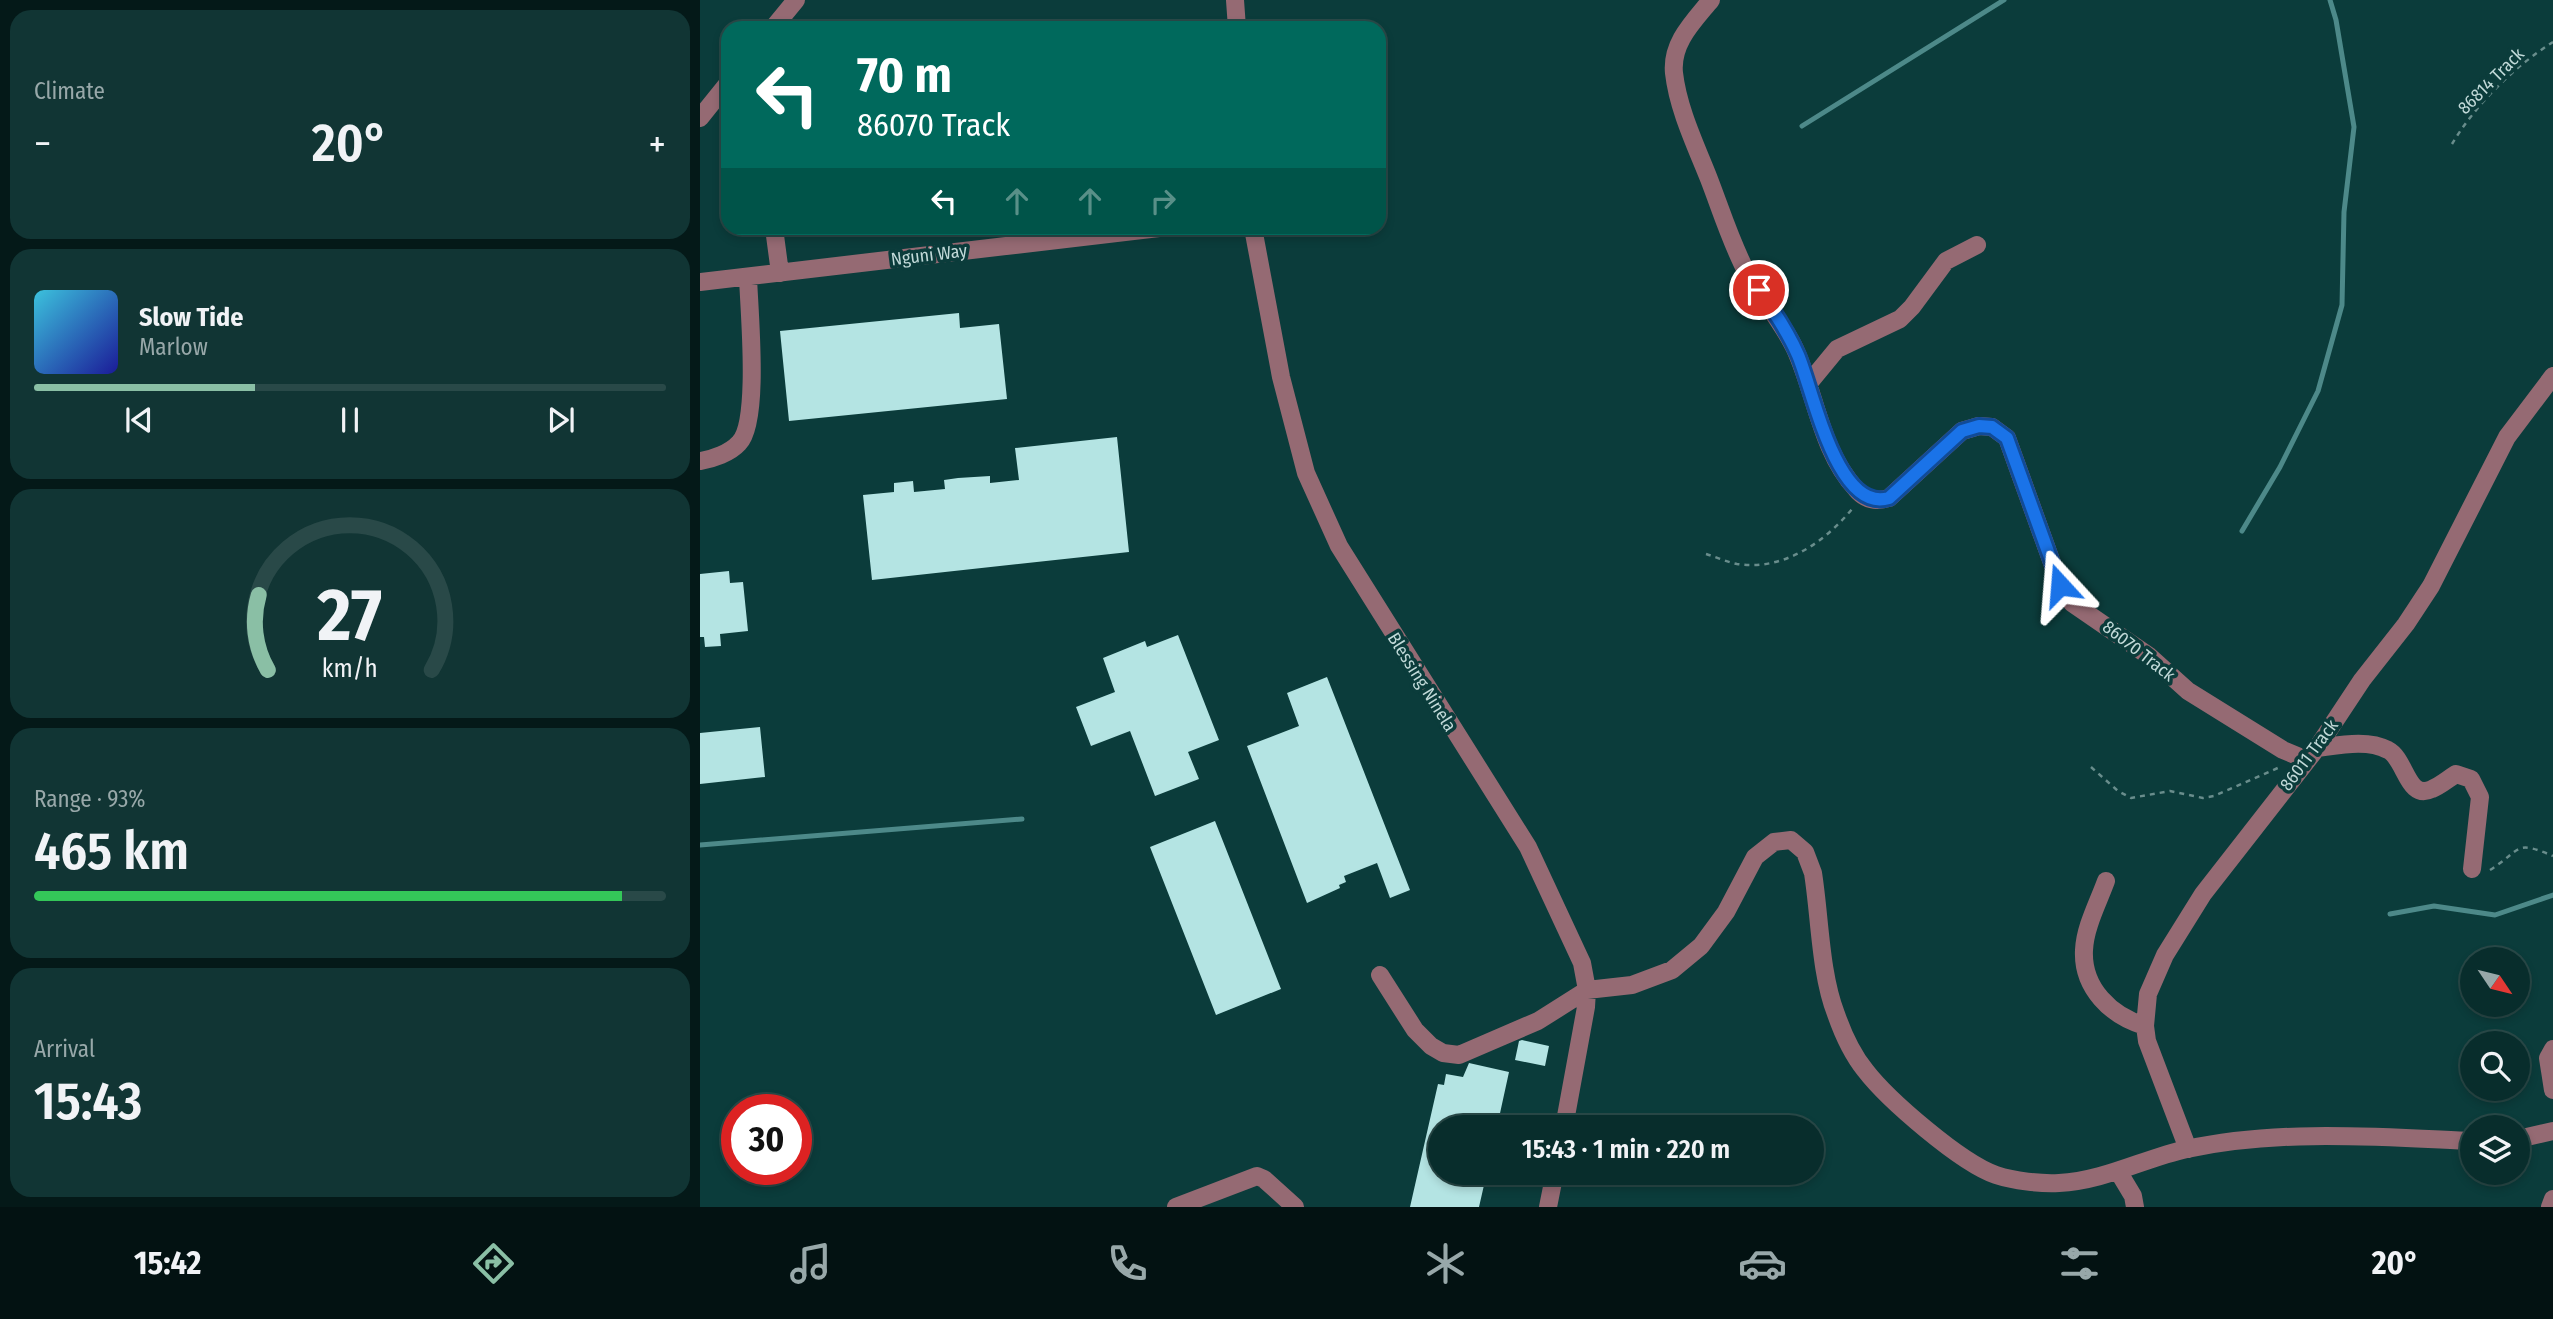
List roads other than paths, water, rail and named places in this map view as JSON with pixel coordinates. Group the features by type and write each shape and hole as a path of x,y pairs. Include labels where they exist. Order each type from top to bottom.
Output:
{"street":[{"path":"779,21 796,0"},
{"path":"1235,0 1236,21"},
{"path":"1711,0 1687,29 1675,51 1674,74 1677,86 1687,123 1735,249 1748,275 1788,334 1809,383 1837,349 1899,319 1912,307 1946,261 1977,245"},
{"path":"700,118 721,92"},
{"path":"775,235 779,273"},
{"name":"Nguni Way","path":"700,282 1099,235"},
{"name":"Blessing Ninela","path":"1254,235 1280,377 1306,473 1339,546 1528,847 1582,963 1587,990 1566,1115"},
{"path":"700,461 727,452 741,442 749,422 751,397 748,277"},
{"name":"86011 Track","path":"2188,1149 2147,1041 2145,1026 2148,994 2165,955 2203,894 2312,754 2431,586 2507,437 2553,376"},
{"name":"86070 Track","path":"1809,383 1835,459 1863,496 1877,501 1889,498 1962,431 1979,426 2002,432 2007,438 2060,585 2072,603 2149,656 2188,691 2283,750 2312,754"},
{"path":"2312,754 2359,744 2387,749 2398,755 2408,781 2423,791 2432,790 2456,774 2471,779 2480,797 2472,869"},
{"path":"1380,975 1416,1030 1431,1046 1443,1054 1459,1055 1538,1021 1587,990 1632,985 1672,970 1701,946 1726,912 1755,857 1774,842 1791,840 1805,852 1813,873 1835,1011 1850,1048 1866,1072 1967,1161 1998,1176 2060,1183 2118,1171 2188,1149 2329,1136 2460,1141"},
{"path":"2106,881 2088,927 2084,952 2090,981 2099,997 2111,1009 2130,1021 2145,1026"},
{"path":"2553,1049 2548,1058 2553,1090"},
{"path":"2530,1136 2553,1131"},
{"path":"2118,1171 2139,1205"},
{"path":"1176,1207 1217,1201 1257,1177 1270,1184 1295,1207"},
{"path":"1548,1207 1552,1185"},
{"path":"2550,1207 2553,1199"}],"waterway":[{"path":"1802,126 2004,0"},
{"path":"2242,531 2280,467 2318,391 2342,305 2344,212 2354,127 2336,20 2330,0"},
{"path":"700,845 1022,819"},
{"path":"2390,914 2434,906 2495,915 2553,895"}]}
